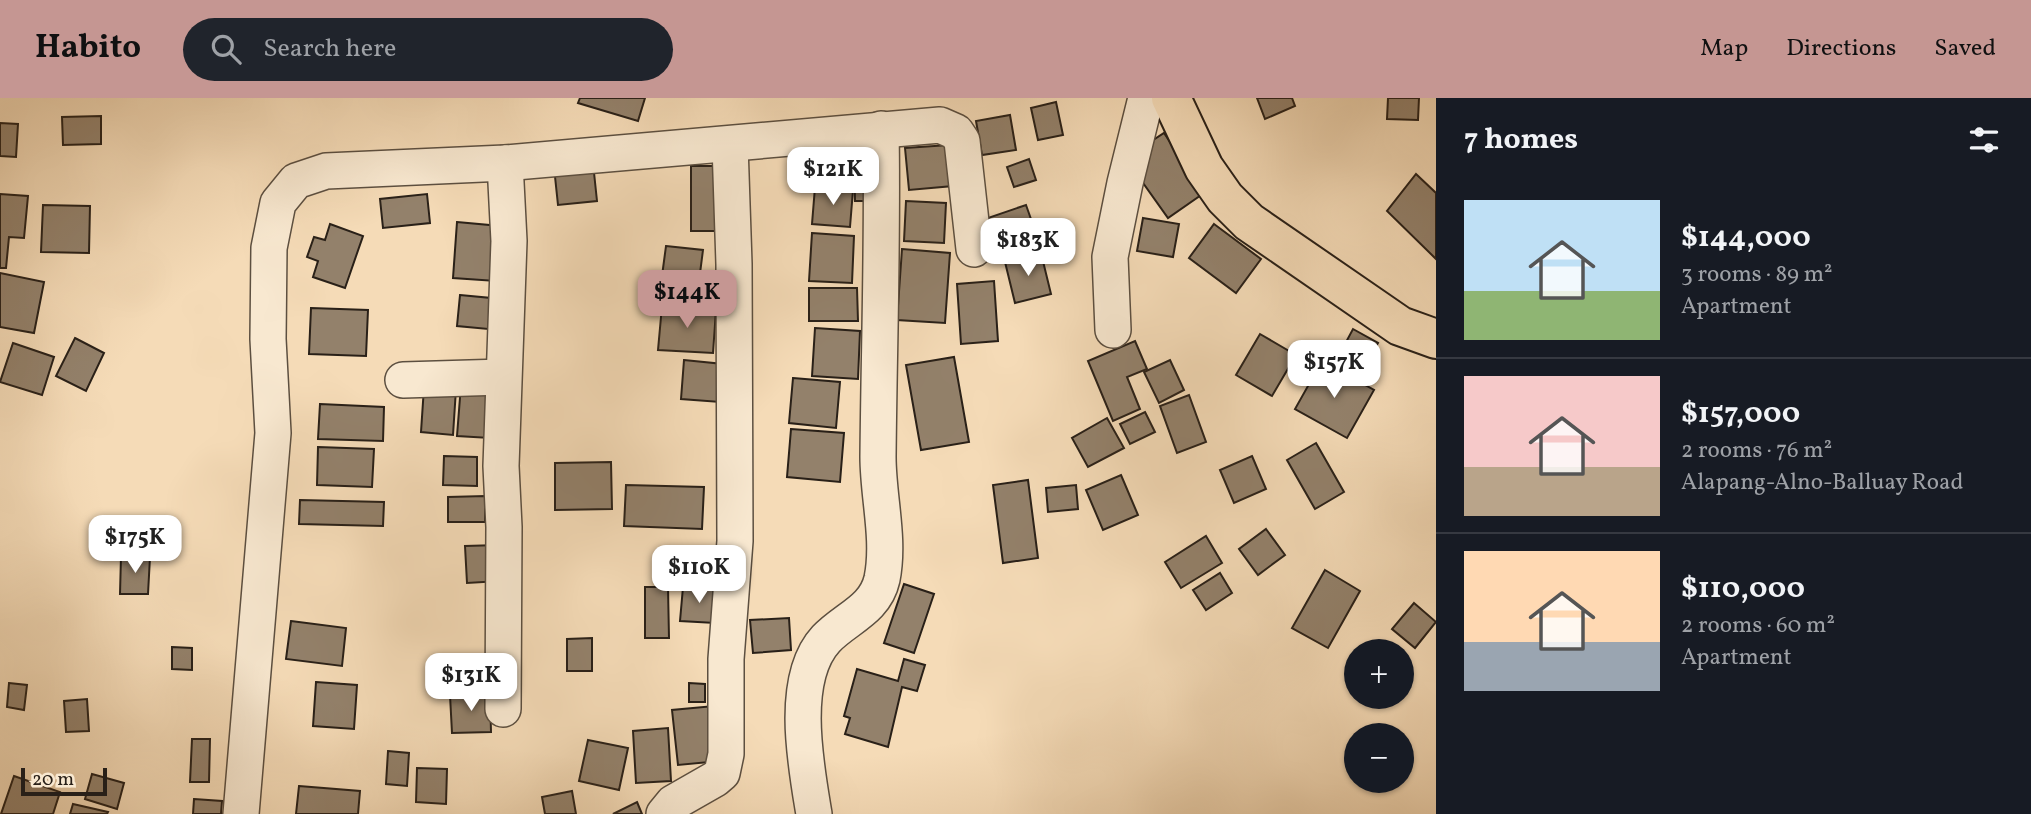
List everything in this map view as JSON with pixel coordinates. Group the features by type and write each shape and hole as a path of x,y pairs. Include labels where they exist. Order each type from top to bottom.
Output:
{"main road":[{"path":"1171,98 1204,167 1225,198 1249,222 1400,326 1436,339"}],"street":[{"path":"1113,330 1110,257 1146,98"},
{"path":"241,814 273,433 268,339 269,248 278,203 296,181 326,171 505,163 940,125 956,132 961,141 974,249"},
{"path":"814,814 805,757 804,724 811,668 816,652 828,638 868,606 876,596 884,553 878,478 883,244 881,129"},
{"path":"664,814 673,803 722,773 726,754 726,659 735,541 734,264 730,145"},
{"path":"503,709 503,376 509,240 505,163"},
{"path":"403,380 503,376"}],"building":[{"path":"580,98 645,98 638,121 578,103"},
{"path":"1257,98 1292,98 1295,106 1265,119"},
{"path":"1388,98 1419,98 1418,120 1387,119"},
{"path":"1056,102 1063,135 1038,140 1031,108"},
{"path":"1010,115 1016,150 982,155 976,121"},
{"path":"101,116 101,144 63,145 62,117"},
{"path":"0,123 18,124 16,157 0,156"},
{"path":"1164,133 1204,193 1168,218 1136,173 1141,148"},
{"path":"809,142 850,145 847,186 806,183"},
{"path":"949,145 953,186 909,190 905,148"},
{"path":"876,149 876,201 855,201 854,150"},
{"path":"1029,159 1036,180 1014,187 1007,167"},
{"path":"593,163 597,201 558,205 554,167"},
{"path":"691,166 719,166 719,231 691,231"},
{"path":"1416,174 1436,193 1436,259 1387,211"},
{"path":"815,187 853,190 850,227 812,224"},
{"path":"0,194 28,196 24,238 9,237 6,268 0,268"},
{"path":"427,194 430,223 383,228 380,199"},
{"path":"906,201 946,203 944,243 904,241"},
{"path":"43,205 90,206 89,253 41,252"},
{"path":"1026,205 1038,239 994,254 982,220"},
{"path":"1143,218 1179,224 1173,257 1137,251"},
{"path":"457,222 500,226 496,281 453,278"},
{"path":"330,224 363,236 345,288 313,277 318,261 307,257 314,237 325,240"},
{"path":"1214,224 1261,259 1236,293 1189,258"},
{"path":"812,233 854,236 852,283 809,281"},
{"path":"666,246 703,250 699,281 662,276"},
{"path":"902,249 950,253 945,323 897,320"},
{"path":"1041,253 1051,294 1015,303 1005,262"},
{"path":"0,273 44,282 34,333 0,327"},
{"path":"994,281 998,341 961,344 957,284"},
{"path":"809,288 857,288 858,321 809,321"},
{"path":"460,295 491,298 488,329 457,326"},
{"path":"662,306 716,310 713,353 658,350"},
{"path":"311,308 368,310 366,356 309,354"},
{"path":"815,328 860,331 858,379 812,376"},
{"path":"1353,329 1378,343 1363,370 1338,357"},
{"path":"1260,334 1296,355 1272,396 1236,375"},
{"path":"75,338 104,353 86,391 56,376"},
{"path":"1135,341 1147,369 1127,377 1140,409 1113,421 1088,361"},
{"path":"13,343 54,357 42,395 0,382"},
{"path":"954,357 969,442 921,450 906,365"},
{"path":"684,360 723,364 720,402 681,399"},
{"path":"1170,360 1184,390 1159,403 1144,372"},
{"path":"1322,361 1374,390 1347,438 1295,409"},
{"path":"793,378 840,382 836,428 789,423"},
{"path":"461,385 493,388 490,438 457,436"},
{"path":"424,387 456,389 453,435 421,432"},
{"path":"1189,395 1206,442 1177,453 1160,406"},
{"path":"320,404 384,407 383,441 318,439"},
{"path":"1145,412 1155,432 1130,444 1120,424"},
{"path":"1107,418 1124,448 1088,467 1072,438"},
{"path":"791,429 844,433 840,482 787,477"},
{"path":"1316,443 1344,492 1315,509 1287,460"},
{"path":"318,447 374,449 372,487 317,485"},
{"path":"444,456 477,457 477,486 443,485"},
{"path":"1252,456 1266,489 1234,503 1220,470"},
{"path":"611,462 612,509 555,510 555,463"},
{"path":"1121,475 1138,515 1103,530 1086,490"},
{"path":"1028,480 1038,558 1003,563 993,485"},
{"path":"626,485 704,487 702,529 624,526"},
{"path":"1076,485 1078,509 1048,512 1046,488"},
{"path":"485,496 485,522 448,522 448,497"},
{"path":"300,500 384,502 383,526 299,524"},
{"path":"1266,529 1285,555 1258,575 1239,549"},
{"path":"1206,536 1222,563 1181,588 1165,562"},
{"path":"499,545 500,581 467,583 465,546"},
{"path":"121,556 150,557 148,594 120,594"},
{"path":"1325,570 1360,591 1328,648 1292,628"},
{"path":"1220,573 1232,593 1206,610 1193,590"},
{"path":"904,584 934,594 914,653 884,643"},
{"path":"645,587 668,587 669,638 645,638"},
{"path":"683,587 717,589 715,623 680,621"},
{"path":"1414,603 1436,622 1415,648 1414,639 1404,639 1392,629"},
{"path":"789,618 791,650 753,653 750,620"},
{"path":"291,621 346,628 342,666 286,659"},
{"path":"592,638 592,671 567,671 567,639"},
{"path":"172,647 192,648 192,670 172,669"},
{"path":"904,659 925,665 917,691 902,687 888,747 845,734 850,718 844,716 857,669 898,681"},
{"path":"316,682 357,685 354,729 313,726"},
{"path":"9,683 27,685 24,710 7,707"},
{"path":"689,683 705,684 705,702 689,702"},
{"path":"490,694 491,732 452,733 450,695"},
{"path":"87,699 89,731 66,732 64,701"},
{"path":"714,706 720,761 678,765 672,710"},
{"path":"668,728 671,781 636,783 633,731"},
{"path":"192,739 210,739 209,782 190,782"},
{"path":"588,740 628,748 619,790 579,781"},
{"path":"388,751 409,753 407,786 386,784"},
{"path":"417,768 447,769 446,804 416,802"},
{"path":"92,774 124,783 117,809 85,799"},
{"path":"14,776 60,792 53,814 1,814"},
{"path":"299,786 360,791 358,814 296,814"},
{"path":"572,791 576,814 545,814 542,797"},
{"path":"194,799 222,801 221,814 193,814"},
{"path":"637,802 642,814 613,814"},
{"path":"73,804 108,812 70,814"}]}
